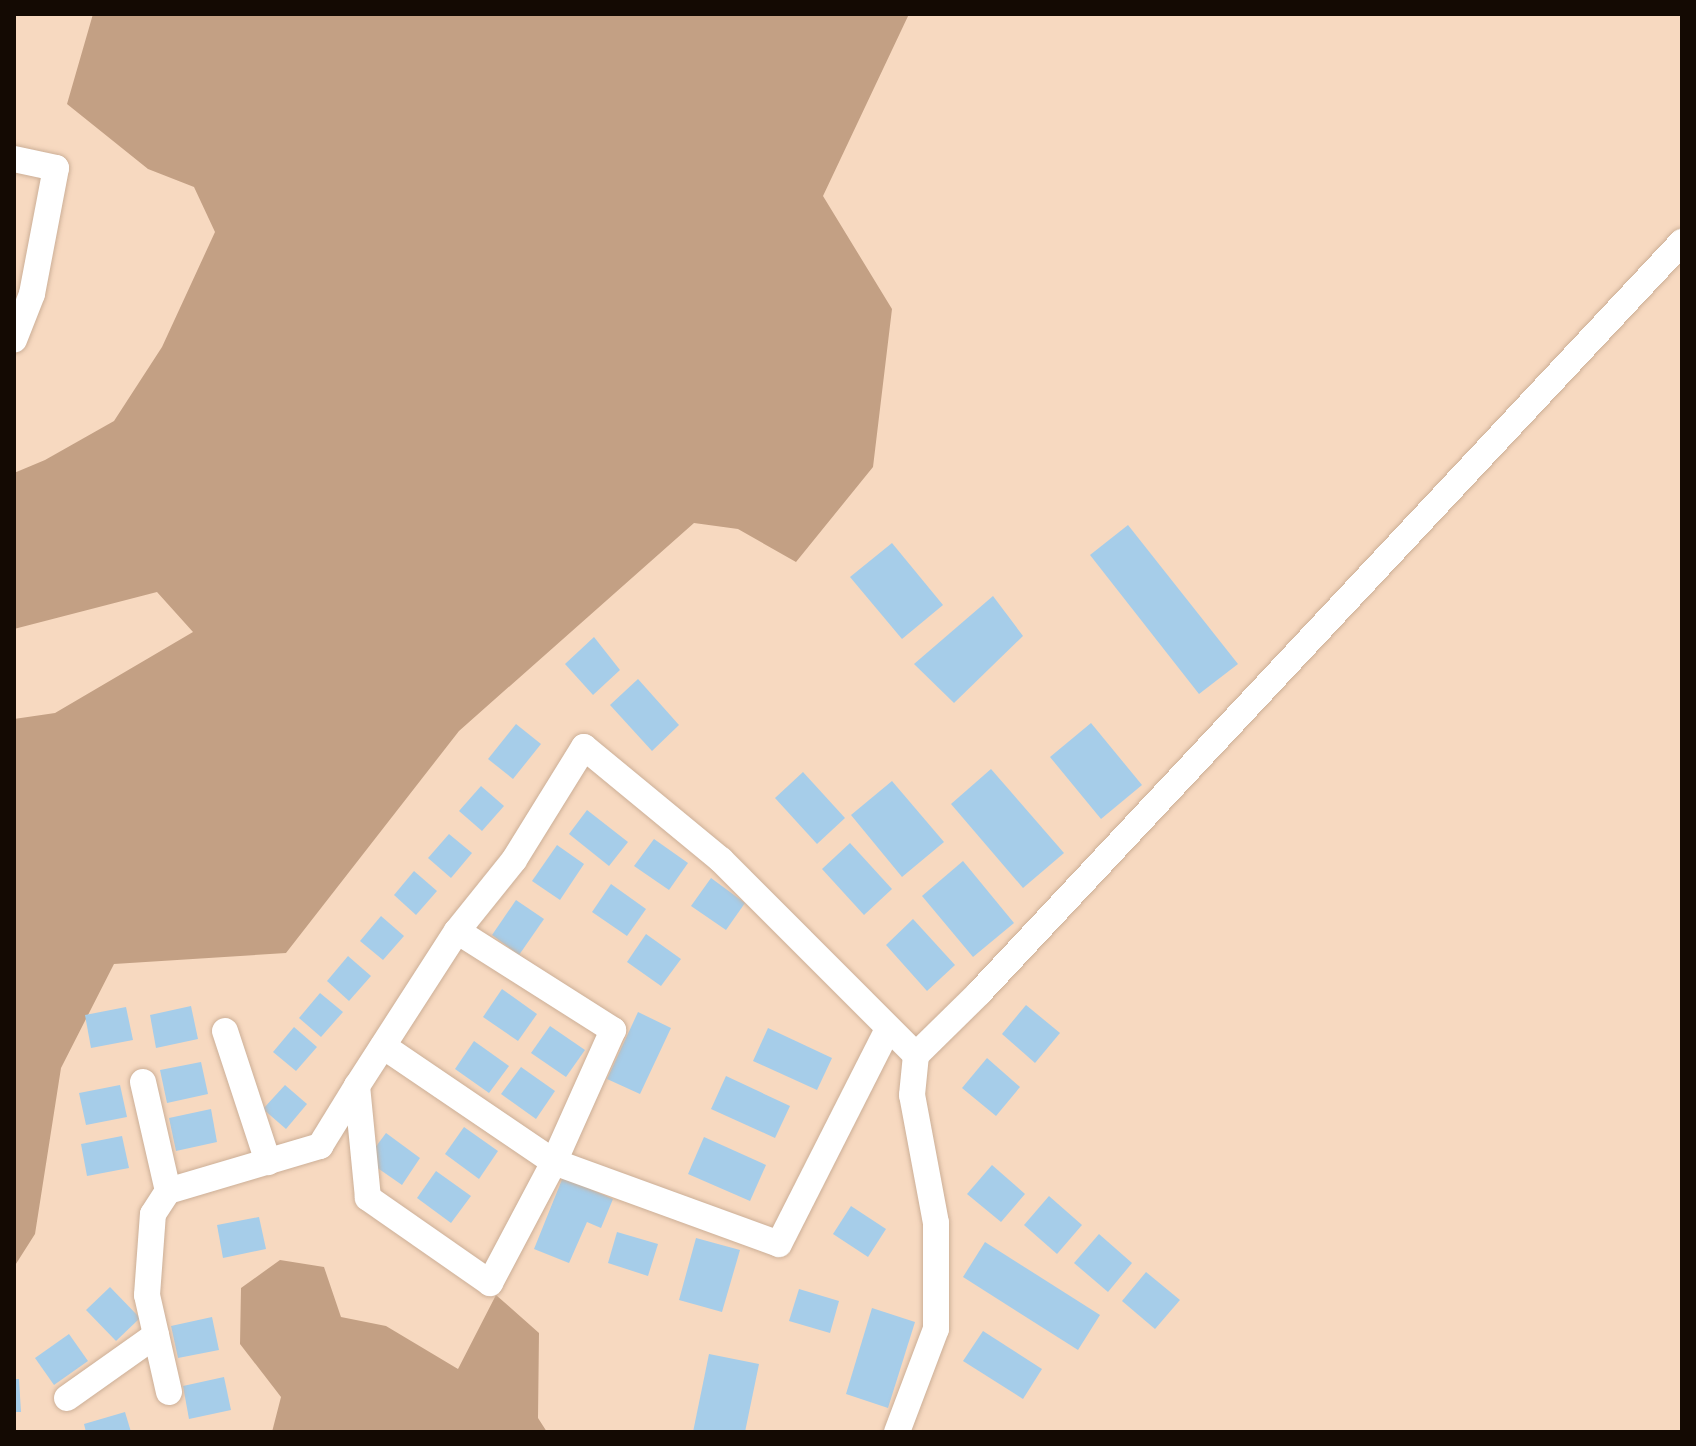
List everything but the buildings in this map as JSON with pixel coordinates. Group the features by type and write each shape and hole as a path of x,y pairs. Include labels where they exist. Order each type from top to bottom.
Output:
{"street":[{"path":"14,159 56,168 32,294 14,340"},
{"path":"897,1432 936,1329 936,1223 912,1095 916,1055 990,981 1682,242"},
{"path":"169,1392 147,1295 153,1214 168,1191 320,1146 457,931 514,860 584,747 721,860 916,1055"},
{"path":"357,1086 368,1198 490,1283 554,1162 613,1030 457,931"},
{"path":"383,1046 554,1162 779,1244 888,1029"},
{"path":"225,1031 268,1162"},
{"path":"143,1082 168,1191"},
{"path":"67,1398 156,1335"}],"shaded area":[{"path":"93,14 909,14 823,196 892,309 873,467 796,562 738,529 694,523 459,731 286,953 114,964 61,1068 35,1234 14,1267 14,719 55,713 193,632 157,592 14,629 14,473 45,460 114,421 162,347 215,232 194,187 148,169 67,104"},
{"path":"280,1260 324,1267 341,1317 386,1326 458,1369 496,1295 539,1333 538,1418 547,1432 272,1432 281,1397 240,1344 241,1288"}]}
